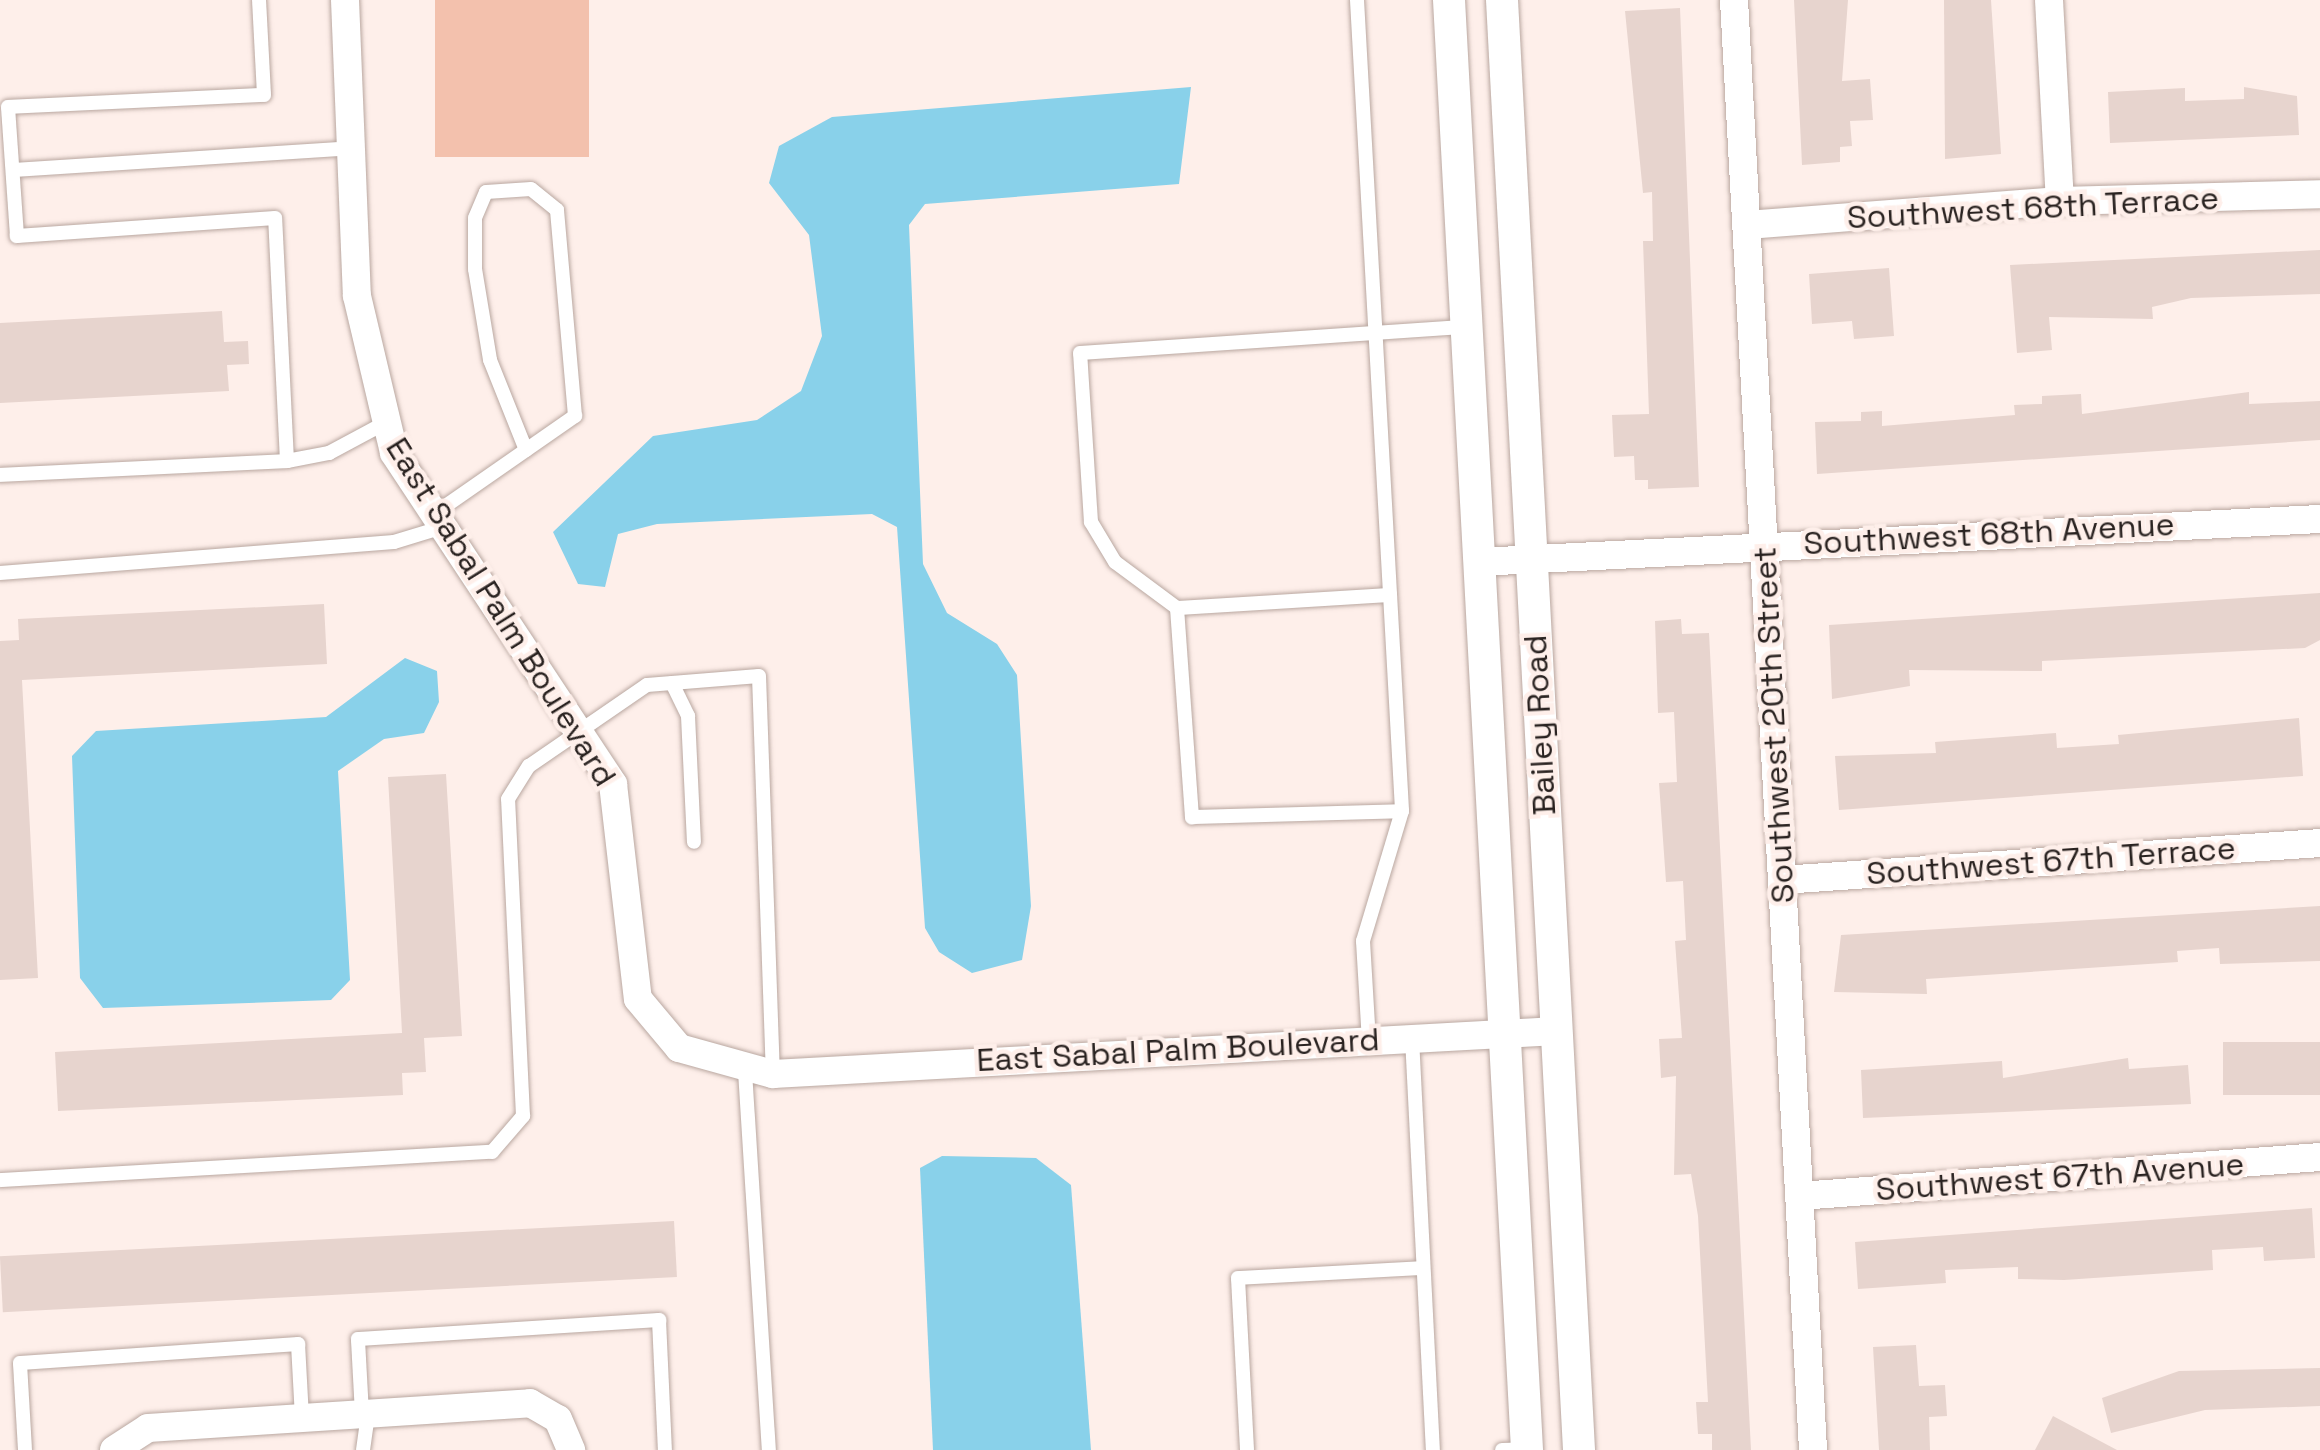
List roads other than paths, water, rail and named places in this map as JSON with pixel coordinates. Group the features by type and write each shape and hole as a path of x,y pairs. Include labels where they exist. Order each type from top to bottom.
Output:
{"street":[{"name":"East Sabal Palm Boulevard","path":"345,0 356,296 385,423 438,520 613,784 638,999 679,1048 759,1073 1557,1031"},
{"name":"Bailey Road","path":"1450,0 1527,1450"},
{"name":"Bailey Road","path":"1502,0 1579,1450"},
{"name":"Southwest 20th Street","path":"1734,0 1813,1450"},
{"path":"2049,0 2060,201"},
{"name":"Southwest 68th Terrace","path":"1747,226 2060,201 2320,194"},
{"name":"Southwest 68th Avenue","path":"1479,562 2320,519"},
{"name":"Southwest 67th Terrace","path":"1782,880 2320,842"},
{"name":"Southwest 67th Avenue","path":"1800,1196 2320,1157"},
{"path":"114,1450 148,1428 530,1403 558,1419 571,1450"}],"lane":[{"path":"258,0 264,94 4,102 17,236 276,218 287,461"},
{"path":"1357,0 1402,811 1362,941 1369,1040"},
{"path":"13,170 350,148"},
{"path":"0,573 394,542 438,520 576,416 557,210 531,189 486,192 475,269 490,360 526,450"},
{"path":"1390,595 1177,608 1115,562 1091,522 1080,353 1467,327"},
{"path":"0,475 287,461 328,453 385,423"},
{"path":"1177,608 1192,817 1402,811"},
{"path":"0,1180 492,1152 523,1116 508,798 530,766 647,685 758,676 759,1073 769,1450"},
{"path":"672,683 688,716 694,842"},
{"path":"1412,1038 1433,1450"},
{"path":"1247,1450 1238,1278 1423,1268"},
{"path":"362,1450 365,1414 358,1339 659,1320 665,1450"},
{"path":"25,1450 20,1363 298,1344 302,1418"},
{"path":"1502,1450 1527,1450"}],"water":[{"path":"1191,87 1179,184 925,204 909,225 923,564 947,613 997,644 1017,675 1031,906 1022,960 972,973 939,952 925,928 897,527 872,514 657,524 618,534 605,587 578,584 553,532 653,436 757,420 801,391 822,336 809,235 769,183 779,146 832,117"},
{"path":"405,658 437,671 439,702 424,733 384,739 338,771 350,980 331,1000 103,1008 80,978 72,756 96,731 326,717"},
{"path":"942,1156 1036,1158 1071,1185 1091,1450 933,1450 920,1168"}]}
